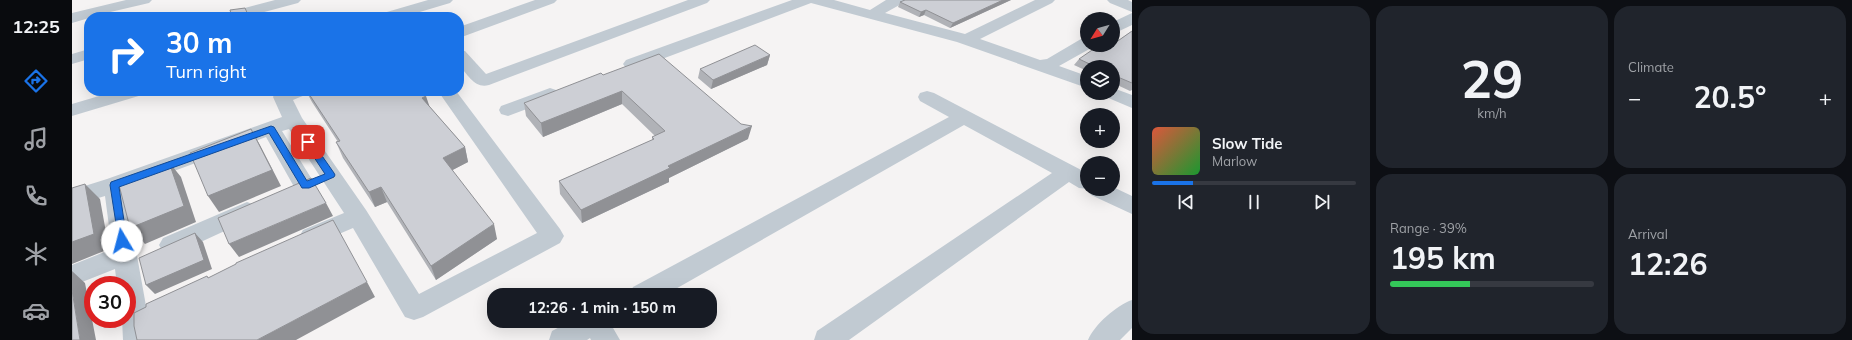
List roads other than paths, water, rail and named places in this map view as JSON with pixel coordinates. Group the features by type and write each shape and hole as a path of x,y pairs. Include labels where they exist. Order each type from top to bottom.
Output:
{"street":[{"path":"96,12 144,0"},
{"path":"246,12 290,0 295,12"},
{"path":"404,12 446,0"},
{"path":"464,31 549,0"},
{"path":"464,60 483,81 702,0"},
{"path":"620,69 663,60 806,0"},
{"path":"816,0 966,40 1080,79"},
{"path":"873,15 883,7 898,0"},
{"path":"966,40 1047,0"},
{"path":"1115,0 1132,7"},
{"path":"72,18 84,15"},
{"path":"1120,25 1132,18"},
{"path":"1041,65 1052,63 1080,47"},
{"path":"72,58 84,55"},
{"path":"508,110 568,88"},
{"path":"72,110 119,96"},
{"path":"285,96 282,97 293,120 358,216 414,309 552,236 451,96"},
{"path":"827,340 1078,177 927,97"},
{"path":"1120,97 1132,102"},
{"path":"655,288 963,116"},
{"path":"72,198 114,185 293,120"},
{"path":"271,129 305,186"},
{"path":"284,195 330,175"},
{"path":"114,185 138,256 138,328"},
{"path":"1113,196 1132,206"},
{"path":"72,276 138,256 262,204"},
{"path":"293,245 358,216"},
{"path":"1101,340 1132,311"},
{"path":"562,340 599,328"}]}
